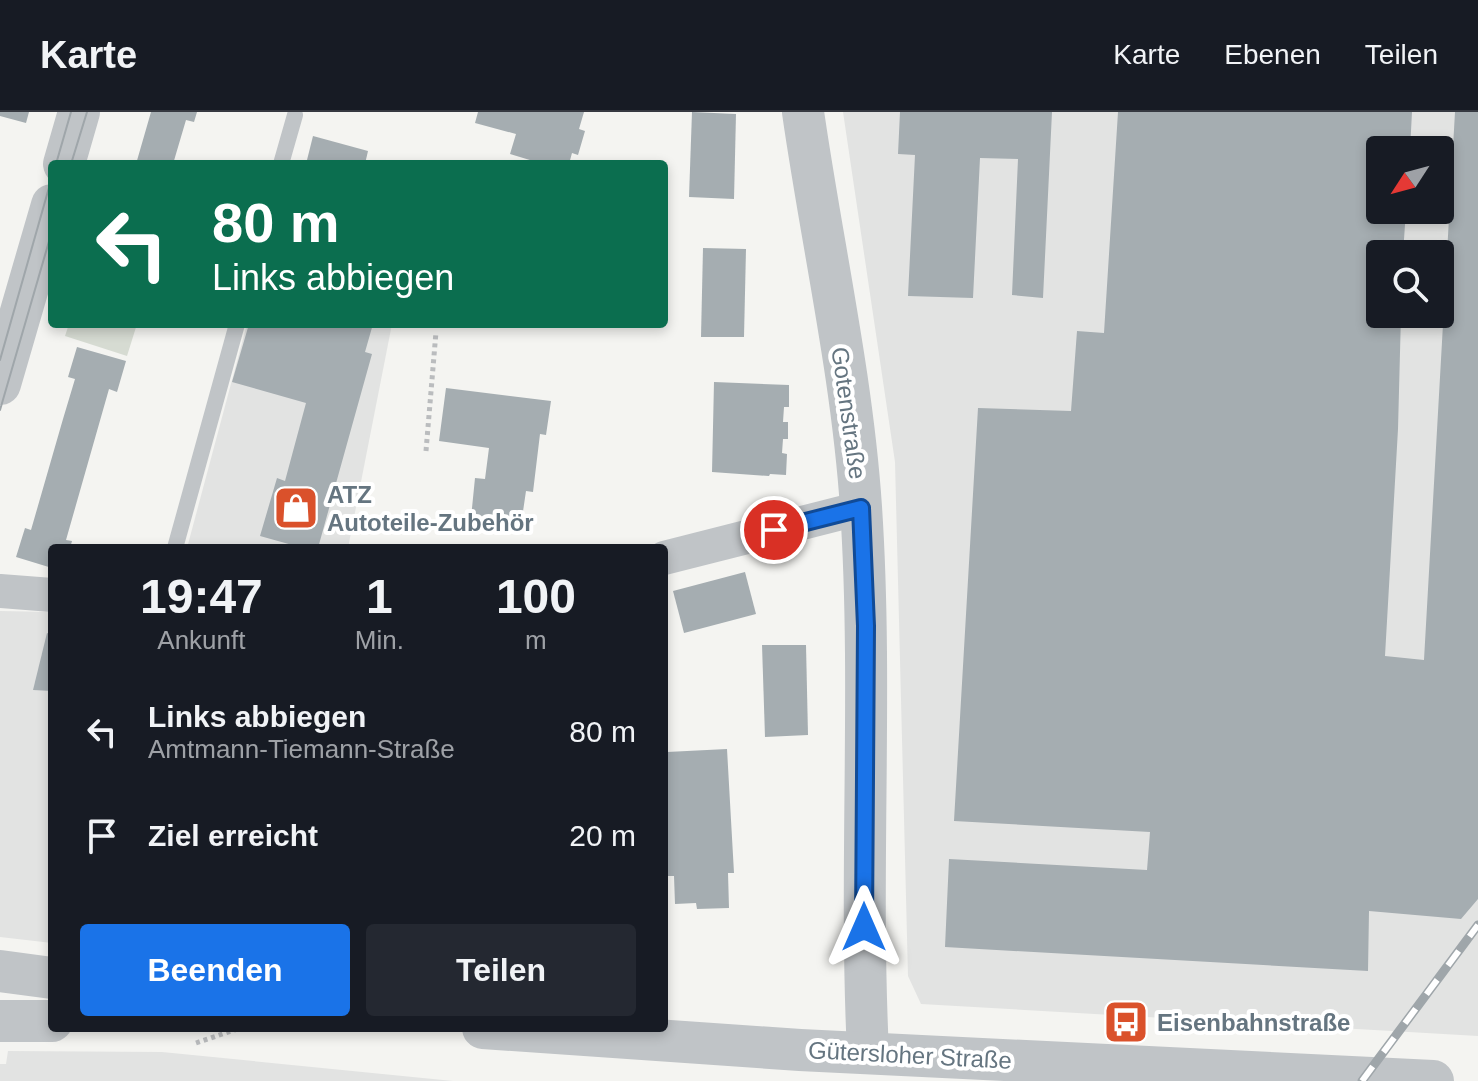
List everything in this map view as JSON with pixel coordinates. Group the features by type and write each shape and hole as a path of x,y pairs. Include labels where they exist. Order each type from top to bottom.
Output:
{"street":[{"path":"65,160 79,112"},
{"name":"Gotenstraße","path":"803,112 853,422 861,508 866,626 864,957 868,1052"},
{"path":"0,384 48,219"},
{"path":"668,557 861,508"},
{"path":"0,591 48,595"},
{"path":"0,971 48,977"},
{"path":"0,1021 48,1021"},
{"name":"Gütersloher Straße","path":"540,1032 783,1049 1433,1081"}],"lane":[{"path":"282,160 295,115"},
{"path":"176,544 236,328"}],"path":[{"path":"426,451 436,332"},
{"path":"196,1043 228,1032"}],"shaded area":[{"path":"843,112 1478,112 1478,1036 921,1004 908,976 895,462"},
{"path":"68,328 136,328 127,356 65,336"},
{"path":"246,328 391,328 349,544 188,544"},
{"path":"0,611 48,612 48,943 0,937"},
{"path":"8,1051 162,1052 453,1081 0,1081 0,1064 6,1064"}],"building":[{"path":"0,112 29,112 26,123 0,116"},
{"path":"151,112 197,112 194,122 186,120 174,160 137,160"},
{"path":"478,112 584,112 579,129 585,131 578,155 572,153 570,160 530,160 510,154 516,134 475,123"},
{"path":"692,112 736,114 734,199 689,197"},
{"path":"900,112 1052,112 1043,298 1012,295 1018,159 980,158 973,298 908,296 915,155 898,154"},
{"path":"1118,112 1412,112 1411,136 1366,136 1366,224 1405,224 1404,240 1366,240 1366,328 1401,328 1385,656 1424,660 1443,328 1454,328 1454,240 1448,240 1449,224 1454,224 1455,112 1478,112 1478,899 1461,919 1369,911 1368,971 945,947 949,859 1147,870 1150,832 954,821 978,408 1071,411 1077,331 1104,333"},
{"path":"313,136 368,151 366,160 307,160"},
{"path":"703,248 746,249 744,337 701,337"},
{"path":"248,328 372,328 365,352 372,354 319,544 289,544 260,536 277,478 285,481 306,403 232,382"},
{"path":"77,347 126,361 117,392 109,389 66,540 72,541 71,544 48,544 48,567 16,557 25,528 31,530 75,379 68,377"},
{"path":"714,382 789,385 789,407 784,407 783,422 788,422 788,439 783,439 782,453 787,454 786,475 712,472"},
{"path":"446,388 551,401 546,435 540,434 533,492 526,491 521,525 471,518 475,478 485,479 489,448 439,441"},
{"path":"745,572 756,614 684,633 673,591"},
{"path":"47,633 48,691 33,690"},
{"path":"762,645 806,645 808,735 765,737"},
{"path":"727,749 734,873 728,873 729,908 697,909 696,903 675,904 674,876 668,876 668,752"}],"tram line":[{"path":"57,160 71,112"},
{"path":"72,160 87,112"},
{"path":"0,360 48,191"},
{"path":"0,410 48,245"}],"railway":[{"path":"1362,1081 1478,925"}],"place":[{"name":"ATZ Autoteile-Zubehör","path":"296,508"},
{"name":"Eisenbahnstraße","path":"1126,1022"}],"route":[{"path":"774,530 861,508 866,626 864,927"}]}
